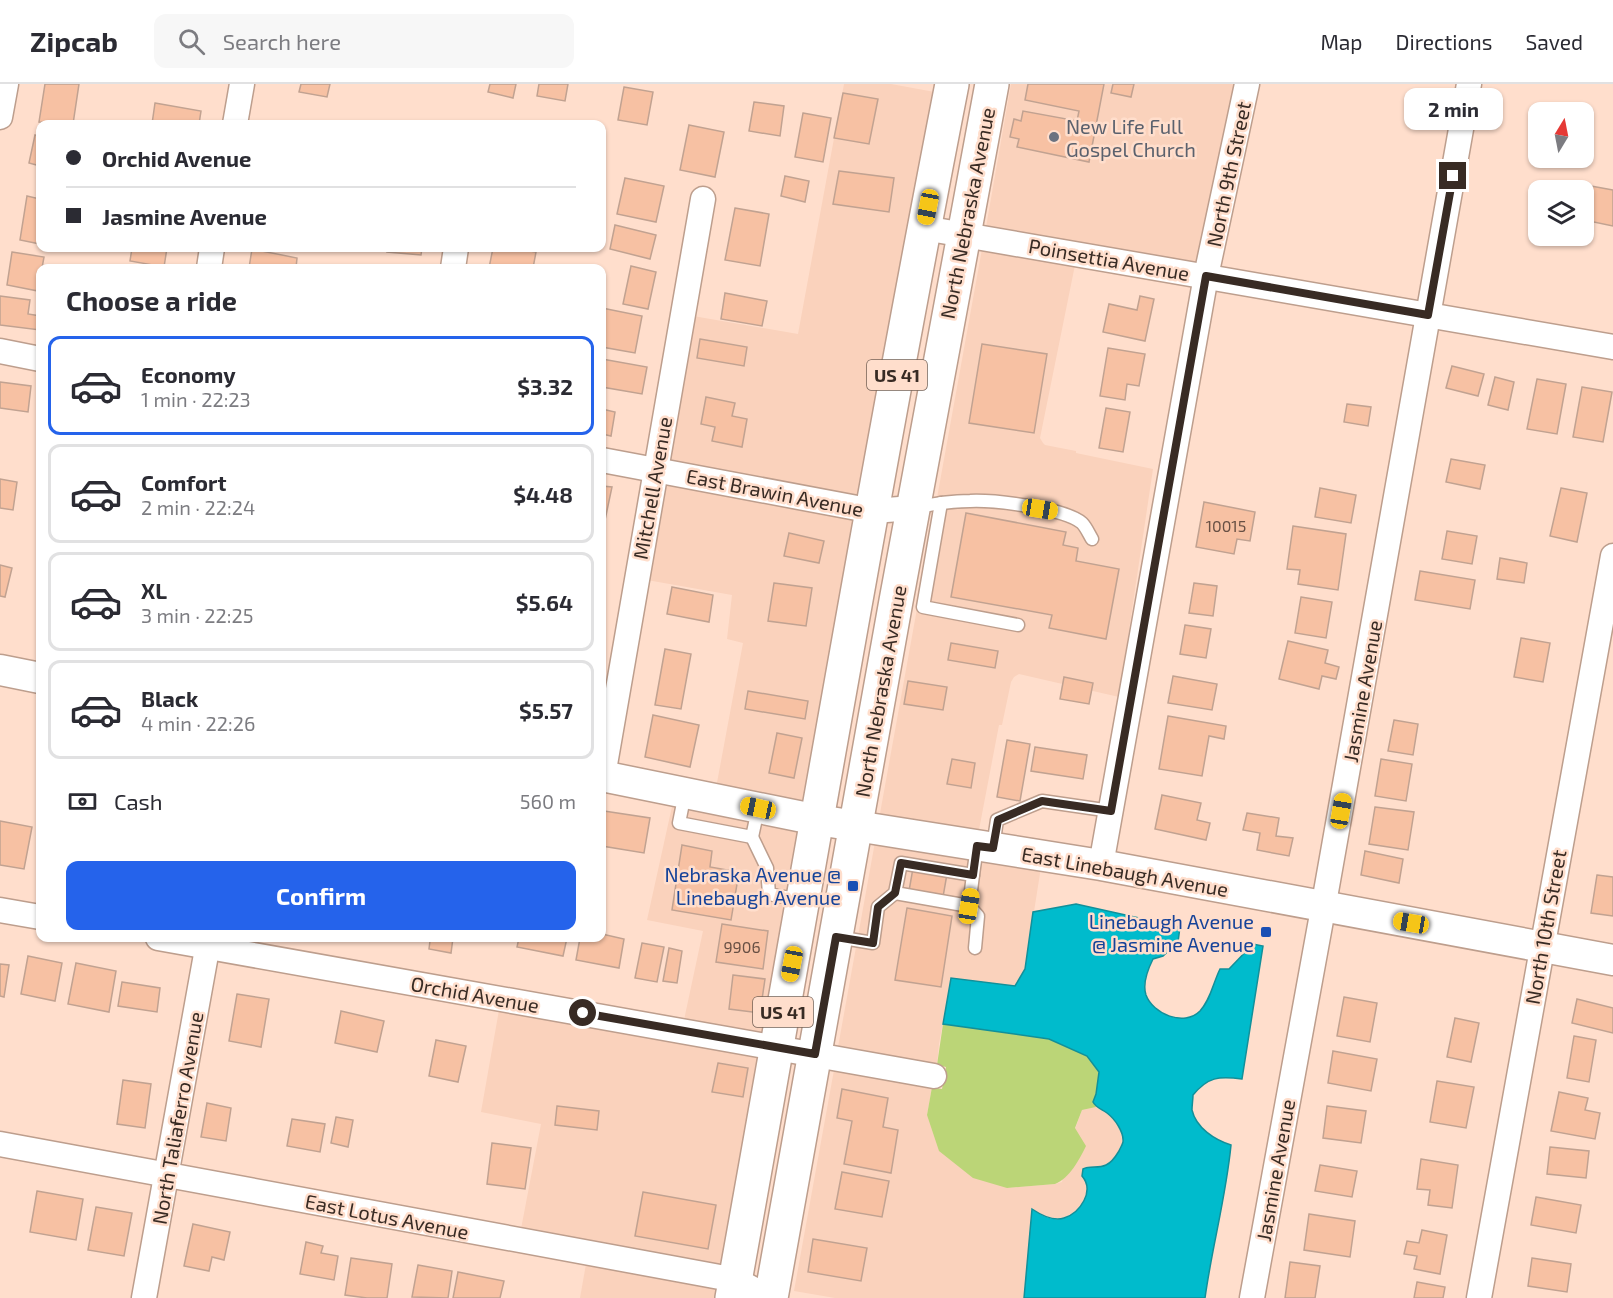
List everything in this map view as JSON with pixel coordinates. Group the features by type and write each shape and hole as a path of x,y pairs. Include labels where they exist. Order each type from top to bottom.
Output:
{"main road":[{"name":"North Nebraska Avenue","path":"734,1289 924,228 953,84"},
{"name":"North Nebraska Avenue","path":"771,1298 856,827 909,604 927,506 963,234 991,87"}],"street":[{"path":"0,117 6,84"},
{"path":"235,120 242,84"},
{"path":"953,84 991,87"},
{"name":"North 9th Street","path":"1101,866 1206,276 1247,84"},
{"name":"Jasmine Avenue","path":"1252,1298 1469,84"},
{"name":"Mitchell Avenue","path":"606,753 703,199"},
{"name":"Poinsettia Avenue","path":"924,228 1613,347"},
{"path":"0,351 36,357"},
{"name":"East Brawin Avenue","path":"606,461 873,511 927,506"},
{"name":"North 10th Street","path":"1479,1298 1613,556"},
{"path":"0,670 36,677"},
{"name":"East Linebaugh Avenue","path":"606,777 856,827 1101,866 1613,960"},
{"path":"0,910 36,916"},
{"name":"Orchid Avenue","path":"209,942 934,1076"},
{"name":"North Taliaferro Avenue","path":"144,1298 209,942"},
{"name":"East Lotus Avenue","path":"0,1144 166,1174 771,1298"}],"lane":[{"path":"927,506 969,501 998,502 1061,512 1082,523 1092,539"},
{"path":"909,604 1018,625"},
{"path":"685,793 679,823 752,837"},
{"path":"969,906 973,875 998,820 1042,801 1111,811"},
{"path":"758,808 752,837 767,868 769,894 803,901"},
{"path":"836,937 873,943 878,907 895,893 901,863 973,875"},
{"path":"895,893 969,906 978,916 975,948"}],"shaded area":[{"path":"844,84 891,84 940,93 865,498 667,460 693,316 798,334"},
{"path":"1011,84 1237,84 1199,263 986,227"},
{"path":"982,249 1075,265 1040,438 1043,443 1076,451 1076,453 1153,469 1119,697 1019,674 1014,677 1002,725 999,725 978,835 879,819"},
{"path":"663,482 861,520 810,807 716,788 743,643 727,639 732,595 647,580"},
{"path":"673,802 806,830 769,1035 684,1020 703,931 647,920"},
{"path":"875,842 1041,867 1025,969 1015,986 951,979 937,1065 838,1047"},
{"path":"499,1010 765,1057 728,1267 521,1229 541,1124 481,1112"},
{"path":"834,1070 932,1087 927,1115 1007,1188 1062,1182 1082,1110 1096,1107 1115,1120 1123,1143 1109,1164 1096,1168 1087,1166 1085,1179 1088,1189 1076,1211 1062,1219 1044,1217 1032,1210 1024,1298 835,1298 794,1291"},
{"path":"586,1264 724,1290 722,1298 580,1298"}],"green space":[{"path":"943,1024 1049,1039 1087,1056 1099,1072 1093,1102 1096,1107 1082,1110 1075,1128 1086,1146 1074,1168 1065,1178 1055,1184 1007,1188 973,1178 939,1151 927,1115 932,1087 942,1089 946,1067 937,1065"}],"water":[{"path":"1076,904 1180,927 1178,942 1163,956 1153,959 1145,981 1146,995 1155,1008 1178,1018 1193,1016 1200,1011 1220,969 1229,969 1253,944 1263,946 1242,1079 1214,1079 1204,1084 1193,1095 1192,1110 1202,1128 1231,1145 1205,1298 1024,1298 1032,1209 1043,1216 1056,1219 1064,1218 1075,1211 1086,1195 1083,1169 1110,1163 1122,1145 1122,1134 1113,1119 1093,1102 1099,1072 1087,1056 1049,1039 943,1024 951,978 1015,986 1025,969 1033,912"}],"building":[{"path":"45,84 79,84 74,120 39,120"},
{"path":"301,84 330,84 327,97 299,92"},
{"path":"490,84 516,84 513,98 488,92"},
{"path":"539,84 568,84 565,101 537,96"},
{"path":"1028,84 1104,84 1089,162 1017,147 1019,139 1010,137 1014,119 1021,121 1023,111 1077,121 1079,111 1025,100"},
{"path":"1113,84 1134,84 1131,97 1111,93"},
{"path":"624,87 653,92 647,125 618,120"},
{"path":"843,93 878,99 869,144 834,138"},
{"path":"754,102 784,106 780,136 749,131"},
{"path":"155,103 201,111 200,120 153,120"},
{"path":"803,113 831,118 823,162 795,157"},
{"path":"689,125 724,132 715,177 680,170"},
{"path":"35,135 36,135 36,165 29,163"},
{"path":"839,171 894,178 889,212 833,204"},
{"path":"785,176 809,181 805,202 781,196"},
{"path":"625,178 664,186 656,222 617,214"},
{"path":"1594,187 1613,190 1613,226 1594,222"},
{"path":"27,196 36,198 36,243 20,240"},
{"path":"735,208 769,214 760,266 725,260"},
{"path":"615,225 656,235 650,259 610,249"},
{"path":"12,252 44,257 43,264 36,264 36,291 7,285"},
{"path":"131,252 166,252 164,264 130,261"},
{"path":"252,252 267,252 297,258 296,264 250,264"},
{"path":"387,252 421,252 421,255"},
{"path":"492,252 536,252 534,264 490,264"},
{"path":"631,266 656,272 648,309 623,304"},
{"path":"725,293 767,301 762,326 721,319"},
{"path":"0,296 30,300 28,314 36,315 36,330 0,325"},
{"path":"1140,296 1154,299 1145,341 1103,332 1109,304 1137,310"},
{"path":"606,309 642,316 635,353 606,348"},
{"path":"700,339 747,347 744,366 697,358"},
{"path":"982,344 1047,354 1034,433 969,423"},
{"path":"1108,348 1145,354 1139,386 1127,384 1125,400 1100,396"},
{"path":"606,360 647,367 642,394 606,388"},
{"path":"1452,366 1484,374 1478,396 1446,388"},
{"path":"1495,377 1514,382 1508,410 1488,405"},
{"path":"1537,379 1566,384 1557,434 1527,429"},
{"path":"0,382 31,386 28,412 0,408"},
{"path":"1582,387 1612,392 1603,442 1573,437"},
{"path":"706,397 735,403 732,416 747,419 742,447 712,441 715,427 701,424"},
{"path":"1347,404 1371,407 1368,426 1344,422"},
{"path":"1106,408 1130,412 1123,452 1099,448"},
{"path":"606,410 615,412 611,436 606,435"},
{"path":"1451,459 1485,465 1480,489 1446,482"},
{"path":"0,479 17,482 13,510 0,508"},
{"path":"606,486 612,487 606,515"},
{"path":"1320,488 1356,495 1351,523 1315,517"},
{"path":"1561,488 1587,493 1577,542 1550,536"},
{"path":"1204,502 1255,512 1250,541 1237,539 1234,554 1196,547"},
{"path":"966,513 1066,532 1063,545 1078,548 1076,561 1119,569 1106,639 1049,628 1052,615 951,597"},
{"path":"1293,526 1346,534 1338,590 1298,584 1300,570 1287,569"},
{"path":"1447,531 1477,536 1472,564 1442,559"},
{"path":"789,533 824,541 819,563 784,556"},
{"path":"1500,558 1527,563 1524,583 1497,579"},
{"path":"0,565 12,568 5,597 0,596"},
{"path":"1420,571 1475,580 1470,609 1415,600"},
{"path":"774,583 812,588 806,626 768,621"},
{"path":"1194,583 1217,586 1213,616 1189,613"},
{"path":"672,587 713,595 709,622 667,614"},
{"path":"1301,597 1332,602 1326,638 1295,633"},
{"path":"1185,625 1211,629 1206,658 1180,654"},
{"path":"1521,638 1550,643 1543,682 1514,677"},
{"path":"1288,641 1328,650 1325,663 1339,667 1336,679 1322,676 1319,689 1279,679"},
{"path":"951,643 998,651 995,668 948,660"},
{"path":"665,649 691,654 681,709 655,705"},
{"path":"1173,676 1217,684 1212,710 1168,703"},
{"path":"1064,677 1093,683 1089,704 1060,699"},
{"path":"908,681 947,687 943,710 904,704"},
{"path":"748,691 808,701 805,719 745,709"},
{"path":"653,715 699,725 690,767 645,757"},
{"path":"1168,716 1226,726 1224,739 1209,736 1202,776 1159,769"},
{"path":"1394,720 1418,724 1413,755 1388,751"},
{"path":"777,733 802,738 794,778 769,773"},
{"path":"1007,740 1030,744 1020,801 997,797"},
{"path":"1035,747 1087,755 1083,779 1031,771"},
{"path":"952,759 975,763 971,788 947,784"},
{"path":"1381,759 1412,764 1406,801 1375,796"},
{"path":"1162,795 1201,803 1197,820 1210,823 1206,840 1155,829"},
{"path":"1375,807 1414,812 1408,850 1369,844"},
{"path":"606,811 650,818 644,853 606,847"},
{"path":"1247,813 1279,818 1276,836 1293,838 1289,856 1257,850 1260,833 1243,830"},
{"path":"0,821 32,827 24,869 0,865"},
{"path":"682,845 712,851 710,867 739,872 731,920 672,910"},
{"path":"1365,851 1403,859 1399,883 1361,875"},
{"path":"913,868 947,874 943,897 909,891"},
{"path":"1597,875 1613,877 1613,916 1591,913"},
{"path":"907,908 952,916 941,987 895,980"},
{"path":"722,924 768,931 763,969 716,962"},
{"path":"606,935 624,939 619,968 576,960 579,942 606,942"},
{"path":"430,942 452,942 451,953 429,949"},
{"path":"518,942 566,942 563,956 517,947"},
{"path":"642,943 664,947 657,982 635,978"},
{"path":"669,948 682,951 677,983 663,981"},
{"path":"28,956 62,963 55,1001 21,994"},
{"path":"76,963 116,971 109,1012 68,1004"},
{"path":"0,964 9,965 4,997 0,996"},
{"path":"733,975 765,979 760,1013 729,1009"},
{"path":"122,982 160,988 157,1012 118,1006"},
{"path":"237,994 269,999 261,1047 229,1041"},
{"path":"1344,997 1377,1003 1370,1042 1337,1036"},
{"path":"1577,999 1613,1008 1613,1033 1572,1023"},
{"path":"341,1011 384,1021 377,1052 335,1043"},
{"path":"1455,1018 1479,1023 1471,1062 1447,1057"},
{"path":"1574,1036 1596,1040 1589,1082 1567,1078"},
{"path":"436,1040 466,1046 458,1082 429,1076"},
{"path":"1333,1051 1377,1059 1371,1091 1328,1083"},
{"path":"718,1063 748,1068 743,1097 712,1092"},
{"path":"123,1080 151,1084 145,1128 117,1124"},
{"path":"1437,1081 1474,1087 1466,1128 1430,1122"},
{"path":"842,1089 888,1098 883,1127 898,1130 891,1173 844,1164 852,1121 837,1118"},
{"path":"1559,1092 1588,1098 1585,1110 1600,1113 1595,1139 1551,1131"},
{"path":"207,1103 231,1108 226,1141 201,1137"},
{"path":"557,1106 599,1111 597,1130 555,1125"},
{"path":"1327,1106 1366,1111 1361,1143 1323,1138"},
{"path":"336,1117 353,1120 348,1147 331,1143"},
{"path":"292,1119 325,1124 320,1152 287,1146"},
{"path":"492,1143 531,1148 525,1189 487,1184"},
{"path":"1550,1147 1589,1151 1586,1178 1547,1174"},
{"path":"1421,1159 1458,1165 1452,1208 1428,1205 1430,1190 1417,1189"},
{"path":"1320,1165 1357,1171 1352,1197 1315,1191"},
{"path":"842,1172 889,1181 882,1217 835,1209"},
{"path":"37,1191 83,1199 76,1240 30,1232"},
{"path":"643,1192 716,1205 708,1249 635,1236"},
{"path":"1536,1197 1581,1205 1576,1233 1531,1225"},
{"path":"96,1207 132,1213 124,1256 88,1250"},
{"path":"1309,1214 1355,1221 1350,1257 1304,1250"},
{"path":"193,1224 230,1232 224,1260 212,1257 209,1271 184,1266"},
{"path":"1422,1230 1447,1235 1440,1274 1414,1269 1417,1256 1404,1254 1407,1241 1419,1243"},
{"path":"813,1239 867,1248 861,1281 808,1272"},
{"path":"306,1242 323,1246 321,1253 338,1256 334,1280 300,1274"},
{"path":"351,1258 392,1264 387,1298 345,1295"},
{"path":"1532,1258 1571,1264 1567,1292 1528,1286"},
{"path":"1290,1262 1320,1266 1315,1298 1285,1298"},
{"path":"418,1265 452,1271 448,1298 412,1297"},
{"path":"458,1272 504,1281 500,1298 453,1298"},
{"path":"1417,1282 1445,1287 1443,1298 1414,1298"}],"place":[{"name":"New Life Full Gospel Church","path":"1054,137"},
{"name":"Nebraska Avenue @ Linebaugh Avenue","path":"853,886"},
{"name":"Linebaugh Avenue @ Jasmine Avenue","path":"1266,932"}],"route":[{"path":"583,1013 815,1054 836,937 873,943 878,907 895,893 901,863 973,875 977,846 993,848 998,820 1042,801 1111,811 1206,276 1428,315 1453,176"}]}
